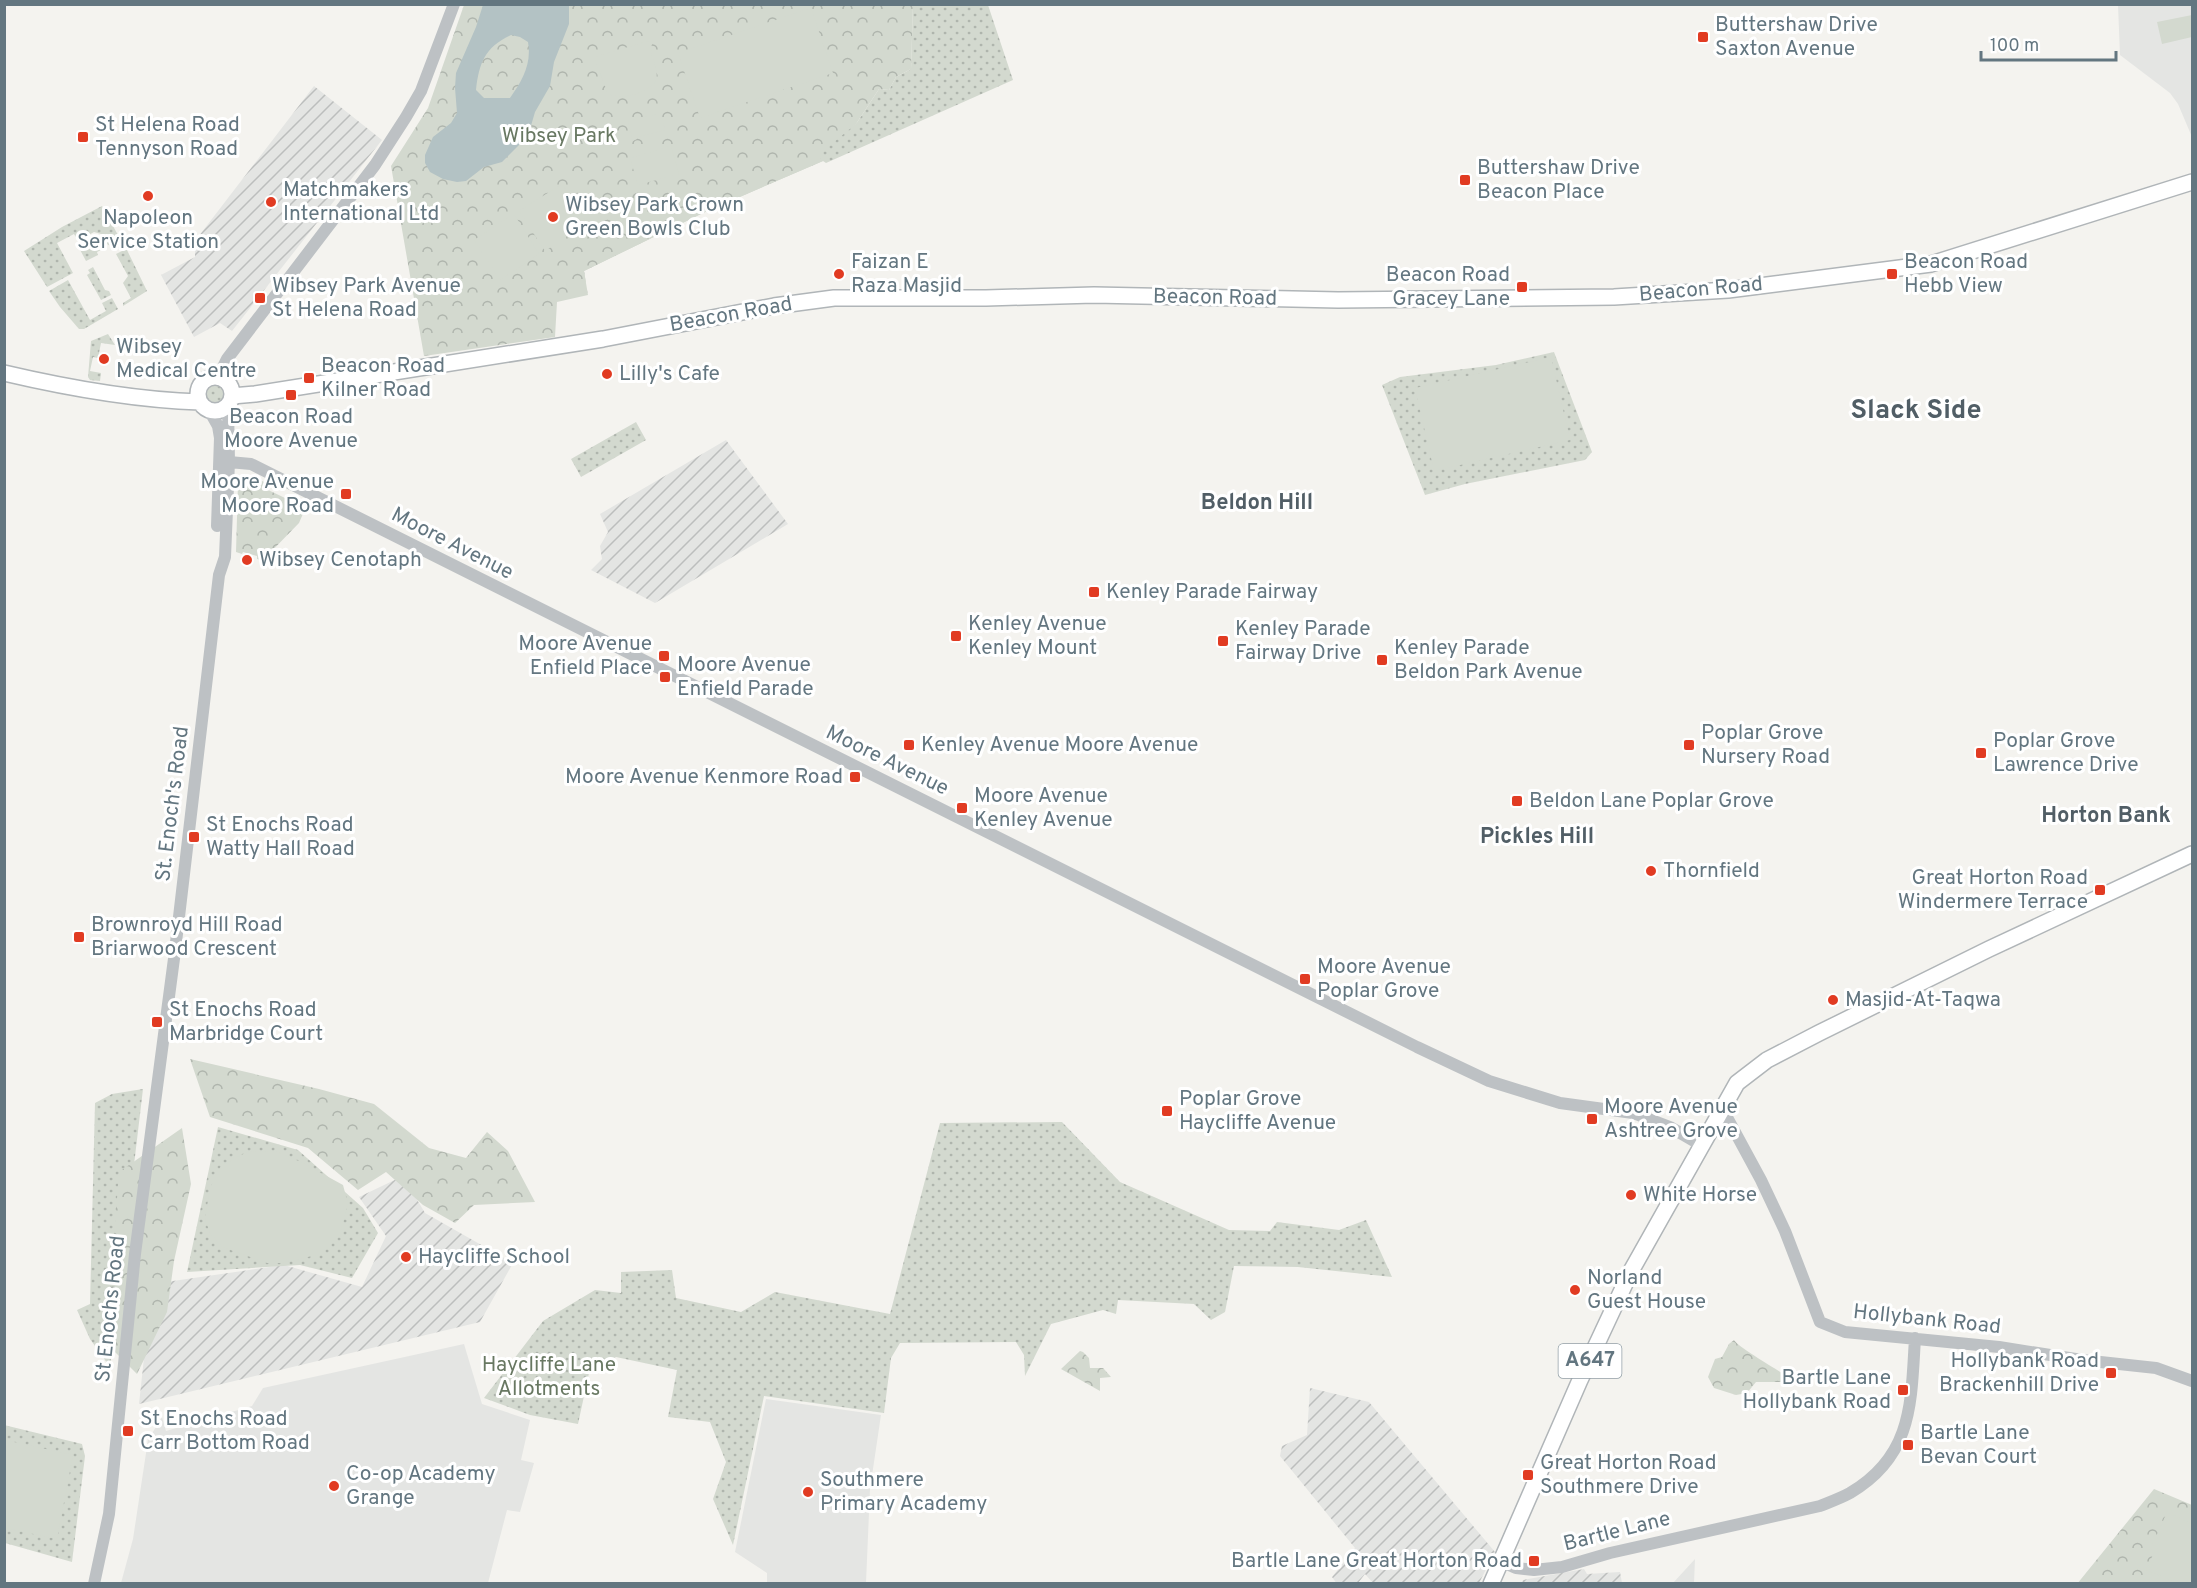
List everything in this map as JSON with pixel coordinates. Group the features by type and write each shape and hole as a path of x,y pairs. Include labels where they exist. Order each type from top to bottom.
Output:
{"main road":[{"name":"Beacon Road","path":"230,400 255,394 603,339 774,306 834,298 1094,296 1338,300 1614,297 1728,290 1931,264 2193,182"},
{"path":"4,373 218,410 230,400 229,384 218,377 208,378 201,384 198,396 205,406"},
{"name":"A647","path":"1491,1584 1630,1273 1737,1083 1767,1060 1989,950 2193,854"}],"street":[{"path":"218,377 227,359 375,165 406,117 421,91 454,4"},
{"name":"St. Enoch's Road","path":"164,1038 219,575 225,557 230,400"},
{"name":"St. Enoch's Road","path":"205,406 218,426 220,438 217,556 219,575"},
{"name":"Moore Avenue","path":"229,462 251,464 1489,1081 1560,1103 1633,1113 1670,1127 1701,1144"},
{"name":"St Enochs Road","path":"94,1584 109,1514 135,1254 164,1038"},
{"name":"Hollybank Road","path":"1722,1108 1761,1180 1785,1231 1820,1322 1845,1332 1915,1338 2156,1368 2193,1381"},
{"name":"Bartle Lane","path":"1500,1561 1516,1568 1534,1570 1562,1567 1621,1550 1820,1506 1850,1493 1876,1474 1893,1455 1911,1405 1915,1338"}],"shaded area":[{"path":"483,5 569,5 569,24 554,62 550,86 535,112 528,136 502,162 484,167 466,181 457,182 443,179 430,172 425,163 425,155 433,137 451,123 457,113 456,73","holes":["511,35 528,42 529,58 518,85 510,98 484,98 476,90 479,72 485,57 502,40"]},
{"path":"2118,5 2192,5 2192,137 2178,104 2170,93 2120,55"},
{"path":"314,86 382,140 232,331 220,323 194,337 161,275 195,257 195,241"},
{"path":"726,440 788,524 655,603 591,570 602,559 600,546 608,532 600,514"},
{"path":"403,1176 425,1213 513,1263 480,1322 139,1404 152,1284 284,1265 362,1287 386,1236 359,1197"},
{"name":"Co-op Academy Grange","path":"464,1344 482,1404 530,1420 521,1460 534,1463 520,1512 507,1510 488,1583 121,1583 133,1539 148,1440 162,1417 166,1431 252,1406 263,1388"},
{"path":"1310,1388 1369,1402 1495,1552 1479,1583 1373,1583 1365,1574 1358,1583 1337,1584 1332,1577 1355,1548 1280,1456 1282,1446 1307,1435"},
{"name":"Southmere Primary Academy","path":"766,1399 881,1415 870,1489 866,1583 767,1583 767,1573 735,1552"},
{"path":"1695,1559 1694,1583 1673,1583"},
{"path":"1584,1569 1587,1574 1620,1572 1622,1583 1522,1583 1523,1580"}],"green space":[{"name":"Wibsey Park","path":"464,5 913,5 911,69 896,77 889,90 879,89 856,124 818,155 823,161 705,212 584,271 588,295 557,302 555,337 424,356 391,166 428,108"},
{"path":"913,5 988,5 1013,80 826,163 823,161 705,212 584,271 586,283 572,264 856,124 879,89 889,90 896,77 911,69"},
{"path":"811,8 833,73 700,118 678,53"},
{"path":"2192,15 2192,37 2162,44 2157,22"},
{"path":"653,41 651,53 657,73 654,84 632,95 608,94 594,57"},
{"path":"661,113 665,130 637,137 633,141 628,121"},
{"path":"671,146 679,174 638,185 630,158"},
{"name":"Wibsey Park Crown Green Bowls Club","path":"562,184 587,223 545,251 519,211"},
{"path":"102,206 124,246 120,248 108,245 101,234 94,232 78,241 74,234 57,243 73,273 47,287 24,251"},
{"name":"Wibsey Park Crown Green Bowls Club","path":"514,214 539,254 500,280 474,240"},
{"path":"95,234 99,236 105,248 97,252 98,255 86,261 77,244"},
{"path":"127,250 147,291 123,306 123,303 131,298 123,283 128,276 116,254"},
{"path":"93,267 105,290 111,295 101,300 87,275 90,273 88,270"},
{"path":"68,280 90,320 106,311 102,303 112,298 118,309 84,329 79,329 49,291"},
{"path":"108,334 115,345 101,343 98,358 93,357 90,371 101,373 100,381 90,380 88,377 91,341"},
{"path":"1554,352 1592,452 1585,460 1465,484 1425,495 1382,385 1400,377 1496,365"},
{"path":"1551,357 1570,440 1434,471 1415,388"},
{"path":"215,382 224,386 228,395 224,404 215,408 206,404 202,395 206,386"},
{"path":"636,422 646,440 581,477 571,459"},
{"path":"248,476 266,483 264,488 285,498 287,494 301,501 305,509 299,523 263,560 257,559 257,556 236,552 238,483 240,479"},
{"path":"190,1059 374,1104 429,1148 466,1158 487,1132 508,1151 535,1202 474,1205 455,1223 423,1205 386,1172 358,1190 308,1148 210,1117"},
{"path":"143,1089 110,1367 90,1339 77,1310 90,1304 95,1103 112,1094"},
{"name":"Haycliffe Lane Allotments","path":"1062,1122 1120,1182 1229,1230 1270,1231 1277,1222 1339,1230 1366,1220 1392,1277 1298,1267 1234,1266 1225,1312 1211,1320 1194,1304 1118,1300 1116,1314 1103,1310 1051,1324 1025,1376 1024,1355 1016,1342 900,1343 891,1358 884,1413 764,1396 733,1545 713,1499 726,1462 710,1422 668,1417 677,1370 616,1357 589,1373 578,1424 530,1415 484,1398 543,1321 595,1290 621,1293 621,1272 672,1270 676,1298 741,1312 775,1292 890,1314 940,1123"},
{"path":"218,1127 298,1150 363,1208 378,1233 352,1278 300,1265 187,1272"},
{"path":"182,1128 191,1184 174,1261 167,1312 137,1374 106,1343 119,1172"},
{"path":"275,1151 343,1185 348,1204 341,1230 316,1255 283,1263 267,1263 222,1247 210,1233 205,1219 210,1188 221,1166 247,1152"},
{"path":"1734,1340 1782,1373 1786,1382 1756,1382 1747,1393 1736,1395 1714,1388 1708,1377 1715,1359 1722,1357"},
{"path":"1080,1351 1089,1358 1090,1368 1103,1368 1111,1377 1100,1378 1100,1391 1061,1369"},
{"path":"4,1425 82,1444 85,1456 72,1562 5,1543"},
{"path":"5,1440 73,1455 57,1539 5,1528"},
{"path":"2154,1489 2192,1505 2192,1583 2077,1584"},
{"path":"2167,1512 2192,1524 2192,1578 2190,1583 2177,1583 2146,1570 2155,1550 2151,1548"}],"place":[{"name":"Buttershaw Drive Saxton Avenue","path":"1703,37"},
{"name":"St Helena Road Tennyson Road","path":"83,137"},
{"name":"Buttershaw Drive Beacon Place","path":"1465,180"},
{"name":"Napoleon Service Station","path":"148,196"},
{"name":"Matchmakers International Ltd","path":"271,202"},
{"name":"Wibsey Park Crown Green Bowls Club","path":"553,217"},
{"name":"Faizan E Raza Masjid","path":"839,274"},
{"name":"Beacon Road Hebb View","path":"1892,274"},
{"name":"Beacon Road Gracey Lane","path":"1522,287"},
{"name":"Wibsey Park Avenue St Helena Road","path":"260,298"},
{"name":"Wibsey Medical Centre","path":"104,359"},
{"name":"Lilly's Cafe","path":"607,374"},
{"name":"Beacon Road Kilner Road","path":"309,378"},
{"name":"Beacon Road Moore Avenue","path":"291,395"},
{"name":"Moore Avenue Moore Road","path":"346,494"},
{"name":"Wibsey Cenotaph","path":"247,560"},
{"name":"Kenley Parade Fairway","path":"1094,592"},
{"name":"Kenley Avenue Kenley Mount","path":"956,636"},
{"name":"Kenley Parade Fairway Drive","path":"1223,641"},
{"name":"Moore Avenue Enfield Place","path":"664,656"},
{"name":"Kenley Parade Beldon Park Avenue","path":"1382,660"},
{"name":"Moore Avenue Enfield Parade","path":"665,677"},
{"name":"Kenley Avenue Moore Avenue","path":"909,745"},
{"name":"Poplar Grove Nursery Road","path":"1689,745"},
{"name":"Poplar Grove Lawrence Drive","path":"1981,753"},
{"name":"Moore Avenue Kenmore Road","path":"855,777"},
{"name":"Beldon Lane Poplar Grove","path":"1517,801"},
{"name":"Moore Avenue Kenley Avenue","path":"962,808"},
{"name":"St Enochs Road Watty Hall Road","path":"194,837"},
{"name":"Thornfield","path":"1651,871"},
{"name":"Great Horton Road Windermere Terrace","path":"2100,890"},
{"name":"Brownroyd Hill Road Briarwood Crescent","path":"79,937"},
{"name":"Moore Avenue Poplar Grove","path":"1305,979"},
{"name":"Masjid-At-Taqwa","path":"1833,1000"},
{"name":"St Enochs Road Marbridge Court","path":"157,1022"},
{"name":"Poplar Grove Haycliffe Avenue","path":"1167,1111"},
{"name":"Moore Avenue Ashtree Grove","path":"1592,1119"},
{"name":"White Horse","path":"1631,1195"},
{"name":"Haycliffe School","path":"406,1257"},
{"name":"Norland Guest House","path":"1575,1290"},
{"name":"Hollybank Road Brackenhill Drive","path":"2111,1373"},
{"name":"Bartle Lane Hollybank Road","path":"1903,1390"},
{"name":"St Enochs Road Carr Bottom Road","path":"128,1431"},
{"name":"Bartle Lane Bevan Court","path":"1908,1445"},
{"name":"Great Horton Road Southmere Drive","path":"1528,1475"},
{"name":"Co-op Academy Grange","path":"334,1486"},
{"name":"Southmere Primary Academy","path":"808,1492"},
{"name":"Bartle Lane Great Horton Road","path":"1534,1561"}],"district":[{"name":"Slack Side","path":"1916,411"},
{"name":"Beldon Hill","path":"1257,503"},
{"name":"Horton Bank","path":"2106,816"},
{"name":"Pickles Hill","path":"1537,837"}]}
